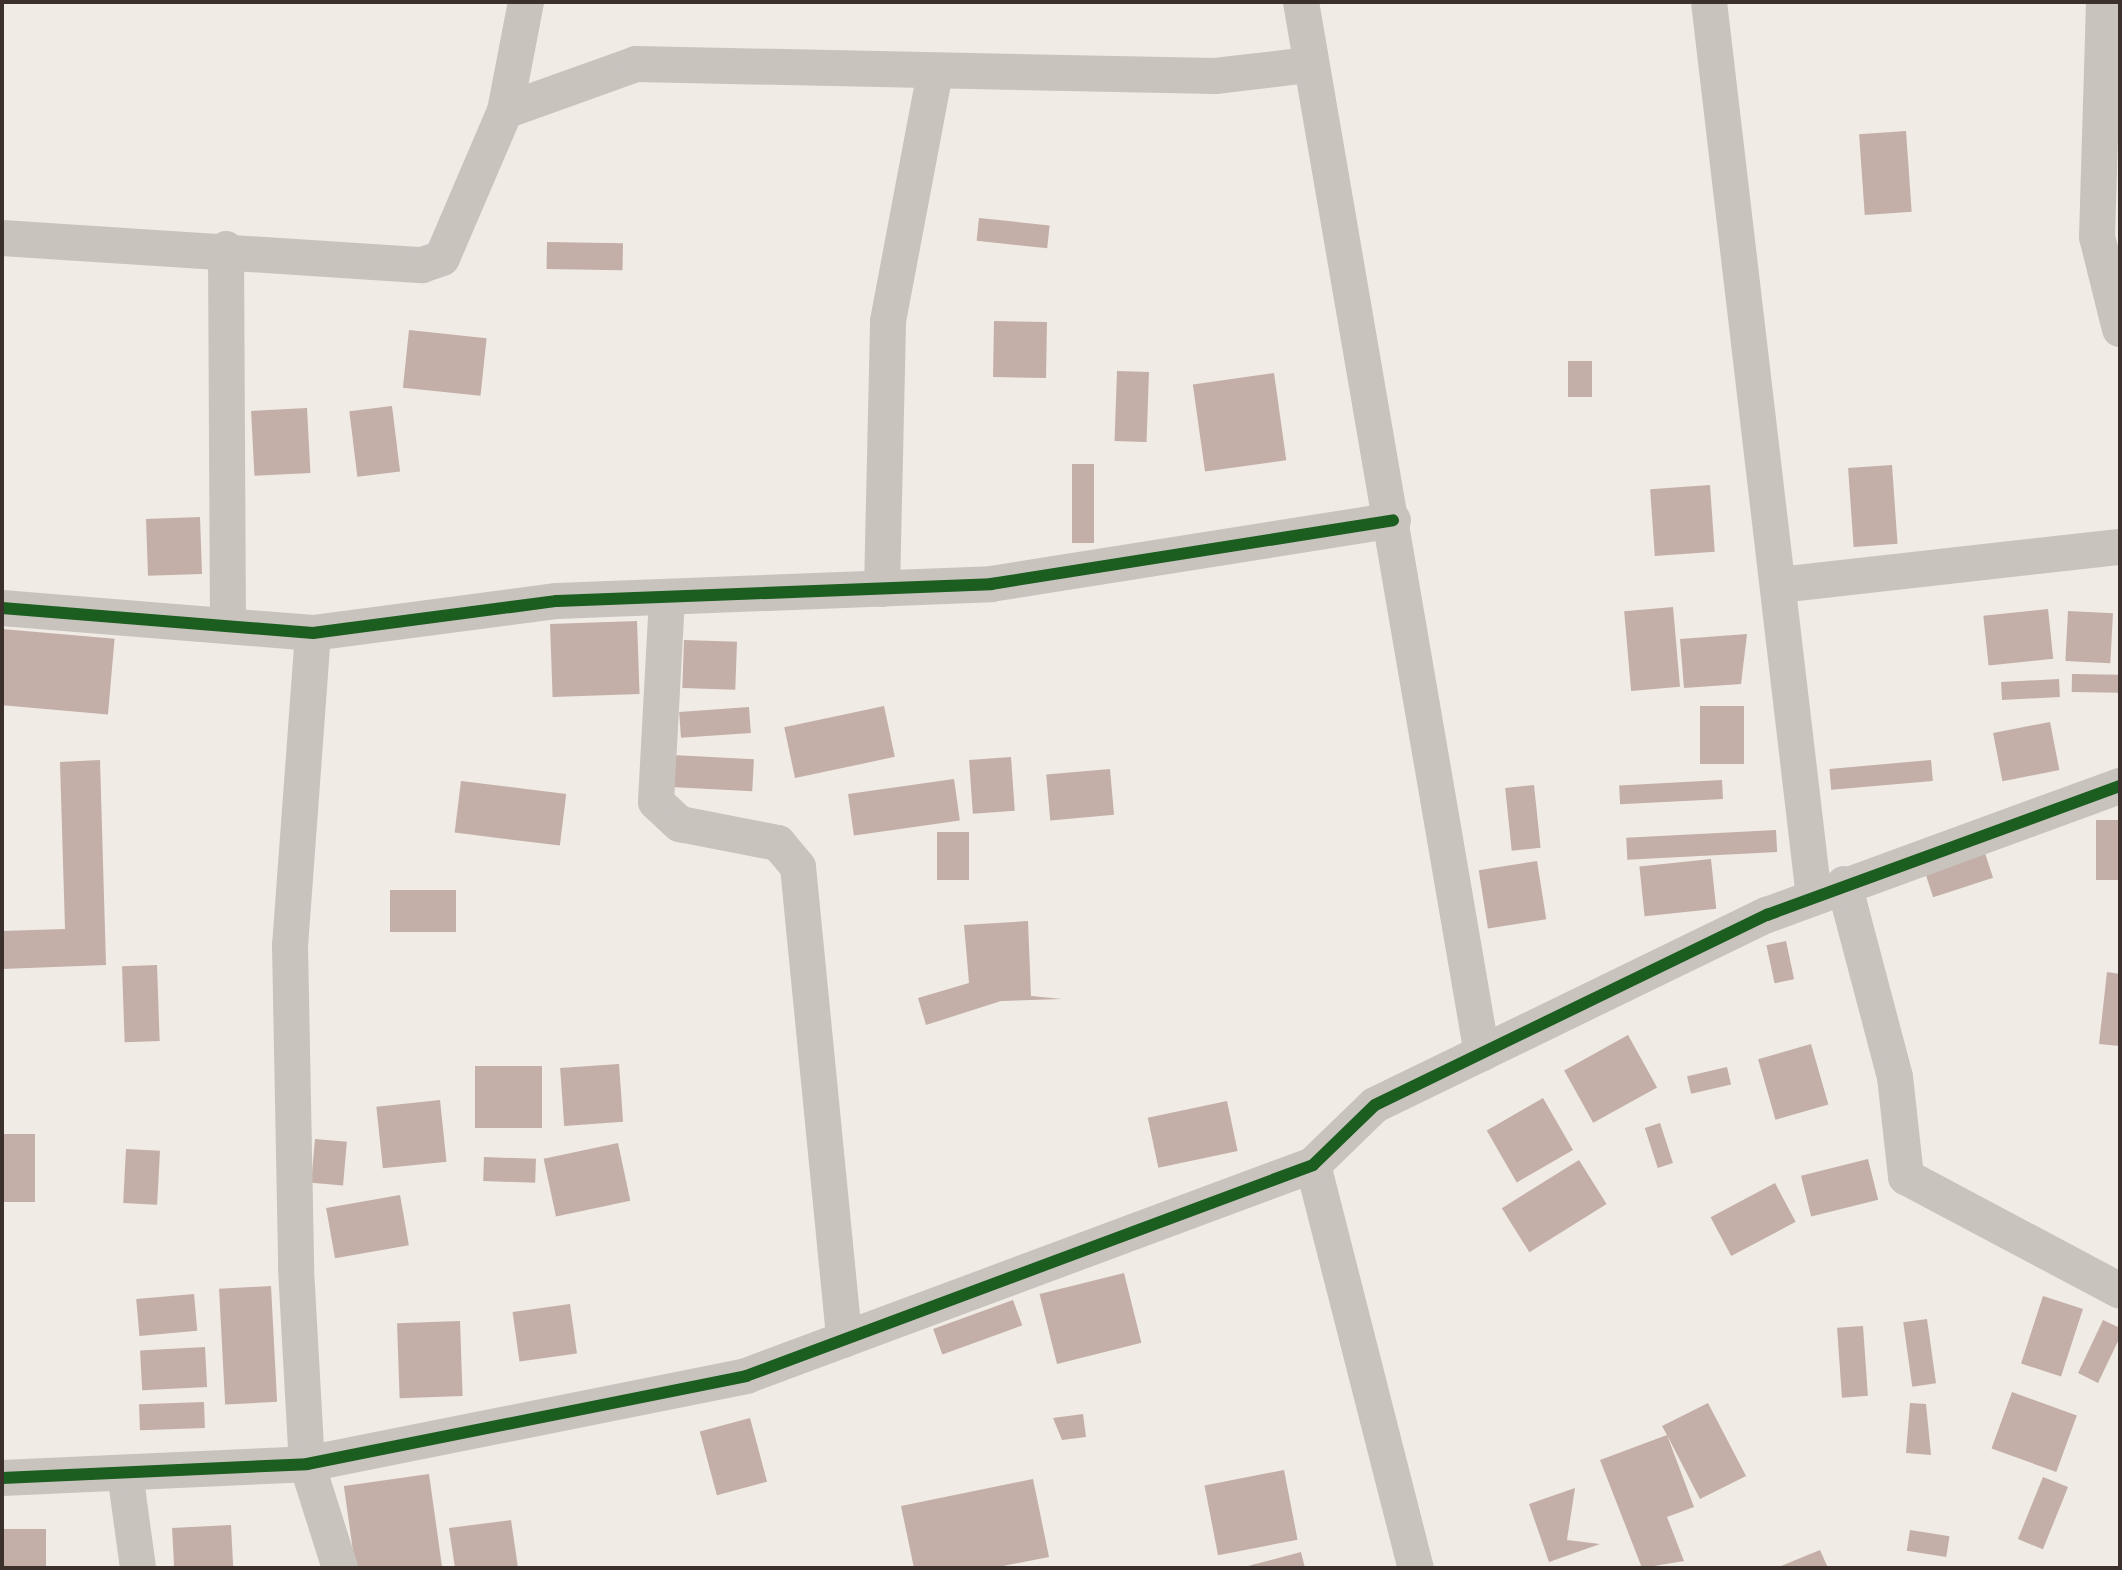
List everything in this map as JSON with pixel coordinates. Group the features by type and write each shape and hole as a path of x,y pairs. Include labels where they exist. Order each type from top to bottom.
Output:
{"street":[{"path":"2,238 226,249 422,265 442,258 505,111 526,2"},
{"path":"1301,2 1309,65 1393,520 1482,1054"},
{"path":"1709,2 1779,585 1829,890 1895,1077 1906,1177 2120,1291"},
{"path":"2104,2 2097,237 2120,329"},
{"path":"505,111 636,64 1215,76 1309,65"},
{"path":"882,589 888,321 935,72"},
{"path":"226,249 228,626"},
{"path":"2,608 313,633 557,601 991,584 1393,520"},
{"path":"1779,585 2120,547"},
{"path":"667,598 656,802 680,824 778,843 798,867 844,1340"},
{"path":"313,633 290,945 307,1464 340,1568"},
{"path":"2,1478 307,1464 691,1392 844,1340 1313,1165 1375,1105 1829,890 2120,786"},
{"path":"1313,1165 1416,1568"},
{"path":"125,1473 138,1568"}],"building":[{"path":"1906,131 1912,212 1865,215 1859,134"},
{"path":"979,218 1050,225 1047,248 977,241"},
{"path":"547,242 623,243 623,270 547,269"},
{"path":"994,321 1047,322 1046,378 993,377"},
{"path":"409,330 487,338 481,396 403,388"},
{"path":"1568,361 1592,361 1592,397 1568,397"},
{"path":"1117,371 1149,372 1147,442 1115,441"},
{"path":"1274,373 1286,460 1205,472 1193,384"},
{"path":"392,406 400,472 357,477 349,411"},
{"path":"307,408 310,473 254,476 251,411"},
{"path":"1072,464 1094,464 1094,543 1072,543"},
{"path":"1892,465 1898,544 1854,547 1848,468"},
{"path":"1710,485 1715,552 1655,556 1650,489"},
{"path":"200,517 202,574 148,576 146,519"},
{"path":"1673,607 1680,687 1631,691 1624,611"},
{"path":"2048,609 2053,659 1989,666 1983,616"},
{"path":"2068,611 2113,613 2110,663 2065,661"},
{"path":"637,621 640,694 553,697 550,624"},
{"path":"2,629 115,639 108,715 2,705"},
{"path":"1747,634 1741,684 1684,688 1680,639"},
{"path":"684,640 737,642 735,690 682,688"},
{"path":"2072,674 2120,675 2120,693 2072,692"},
{"path":"2059,679 2060,697 2002,700 2001,682"},
{"path":"884,706 895,757 795,778 784,727"},
{"path":"1700,706 1744,706 1744,764 1700,764"},
{"path":"749,707 751,733 681,738 679,712"},
{"path":"2050,722 2059,770 2002,781 1993,733"},
{"path":"673,755 754,759 752,791 671,787"},
{"path":"1011,757 1015,811 973,814 969,760"},
{"path":"100,760 106,965 2,969 2,931 65,929 60,762"},
{"path":"1931,760 1933,781 1831,790 1829,769"},
{"path":"1110,769 1114,815 1050,820 1046,775"},
{"path":"954,779 960,821 854,835 848,794"},
{"path":"1722,780 1723,799 1620,804 1619,785"},
{"path":"461,781 566,794 560,846 455,833"},
{"path":"1534,785 1541,848 1512,851 1505,788"},
{"path":"2096,820 2120,820 2120,880 2096,880"},
{"path":"1776,830 1777,852 1627,860 1626,838"},
{"path":"937,832 969,832 969,880 937,880"},
{"path":"1985,853 1993,878 1933,897 1925,872"},
{"path":"1711,859 1716,909 1645,916 1639,867"},
{"path":"1537,861 1546,919 1488,929 1479,870"},
{"path":"390,890 456,890 456,932 390,932"},
{"path":"1028,921 1031,996 1062,999 1001,1001 926,1025 918,998 969,983 964,925"},
{"path":"1786,941 1794,979 1775,983 1766,945"},
{"path":"157,965 160,1041 125,1042 122,966"},
{"path":"2107,972 2120,974 2120,1046 2099,1044"},
{"path":"1628,1035 1657,1087 1593,1123 1564,1070"},
{"path":"1811,1044 1828,1105 1775,1120 1758,1059"},
{"path":"619,1064 623,1122 564,1126 560,1068"},
{"path":"475,1066 542,1066 542,1128 475,1128"},
{"path":"1727,1067 1731,1085 1691,1094 1687,1076"},
{"path":"1543,1098 1573,1150 1517,1182 1487,1130"},
{"path":"440,1100 446,1162 383,1168 376,1107"},
{"path":"1227,1101 1238,1151 1158,1168 1148,1118"},
{"path":"1660,1123 1673,1163 1658,1168 1645,1128"},
{"path":"2,1134 35,1134 35,1202 2,1202"},
{"path":"315,1139 347,1142 343,1186 311,1183"},
{"path":"618,1143 630,1201 556,1217 544,1159"},
{"path":"126,1149 160,1151 157,1205 123,1203"},
{"path":"484,1157 536,1159 535,1183 483,1181"},
{"path":"1868,1159 1878,1200 1811,1216 1801,1176"},
{"path":"1579,1160 1607,1204 1529,1252 1502,1208"},
{"path":"1775,1183 1796,1222 1731,1256 1711,1217"},
{"path":"400,1195 409,1245 335,1258 326,1208"},
{"path":"1124,1273 1141,1343 1057,1364 1040,1294"},
{"path":"271,1286 277,1402 225,1405 219,1289"},
{"path":"194,1294 197,1331 139,1336 136,1299"},
{"path":"2043,1296 2083,1309 2061,1377 2021,1364"},
{"path":"1013,1300 1022,1325 942,1354 933,1329"},
{"path":"570,1304 577,1354 520,1362 513,1312"},
{"path":"1927,1319 1936,1383 1912,1387 1903,1322"},
{"path":"2103,1320 2120,1328 2120,1337 2098,1383 2078,1373"},
{"path":"460,1321 463,1396 400,1398 397,1323"},
{"path":"1863,1326 1868,1396 1842,1398 1837,1328"},
{"path":"205,1347 207,1387 142,1390 140,1350"},
{"path":"2012,1392 2077,1416 2056,1472 1991,1448"},
{"path":"204,1402 205,1428 140,1430 139,1404"},
{"path":"1708,1403 1746,1476 1700,1499 1662,1426"},
{"path":"1910,1403 1926,1404 1931,1455 1906,1453"},
{"path":"1083,1414 1086,1437 1062,1440 1053,1418"},
{"path":"750,1418 767,1482 717,1495 700,1431"},
{"path":"1667,1435 1694,1507 1667,1517 1684,1561 1642,1568 1600,1460"},
{"path":"1284,1470 1298,1540 1218,1555 1204,1485"},
{"path":"429,1474 442,1568 355,1568 344,1486"},
{"path":"2043,1477 2068,1487 2043,1549 2018,1539"},
{"path":"1033,1479 1049,1557 993,1568 914,1568 901,1506"},
{"path":"1575,1488 1567,1540 1600,1544 1549,1562 1529,1504"},
{"path":"511,1520 518,1568 455,1568 449,1528"},
{"path":"231,1525 233,1568 174,1568 172,1528"},
{"path":"2,1529 46,1529 46,1568 2,1568"},
{"path":"1910,1530 1950,1536 1946,1557 1907,1551"},
{"path":"1820,1550 1828,1568 1776,1568"},
{"path":"1301,1552 1305,1568 1244,1568 1244,1567"}],"cycle path":[{"path":"2,608 313,633 557,601 991,584 1393,520"},
{"path":"2,1478 307,1464 746,1376 1313,1165 1375,1105 1767,915 2120,786"}]}
